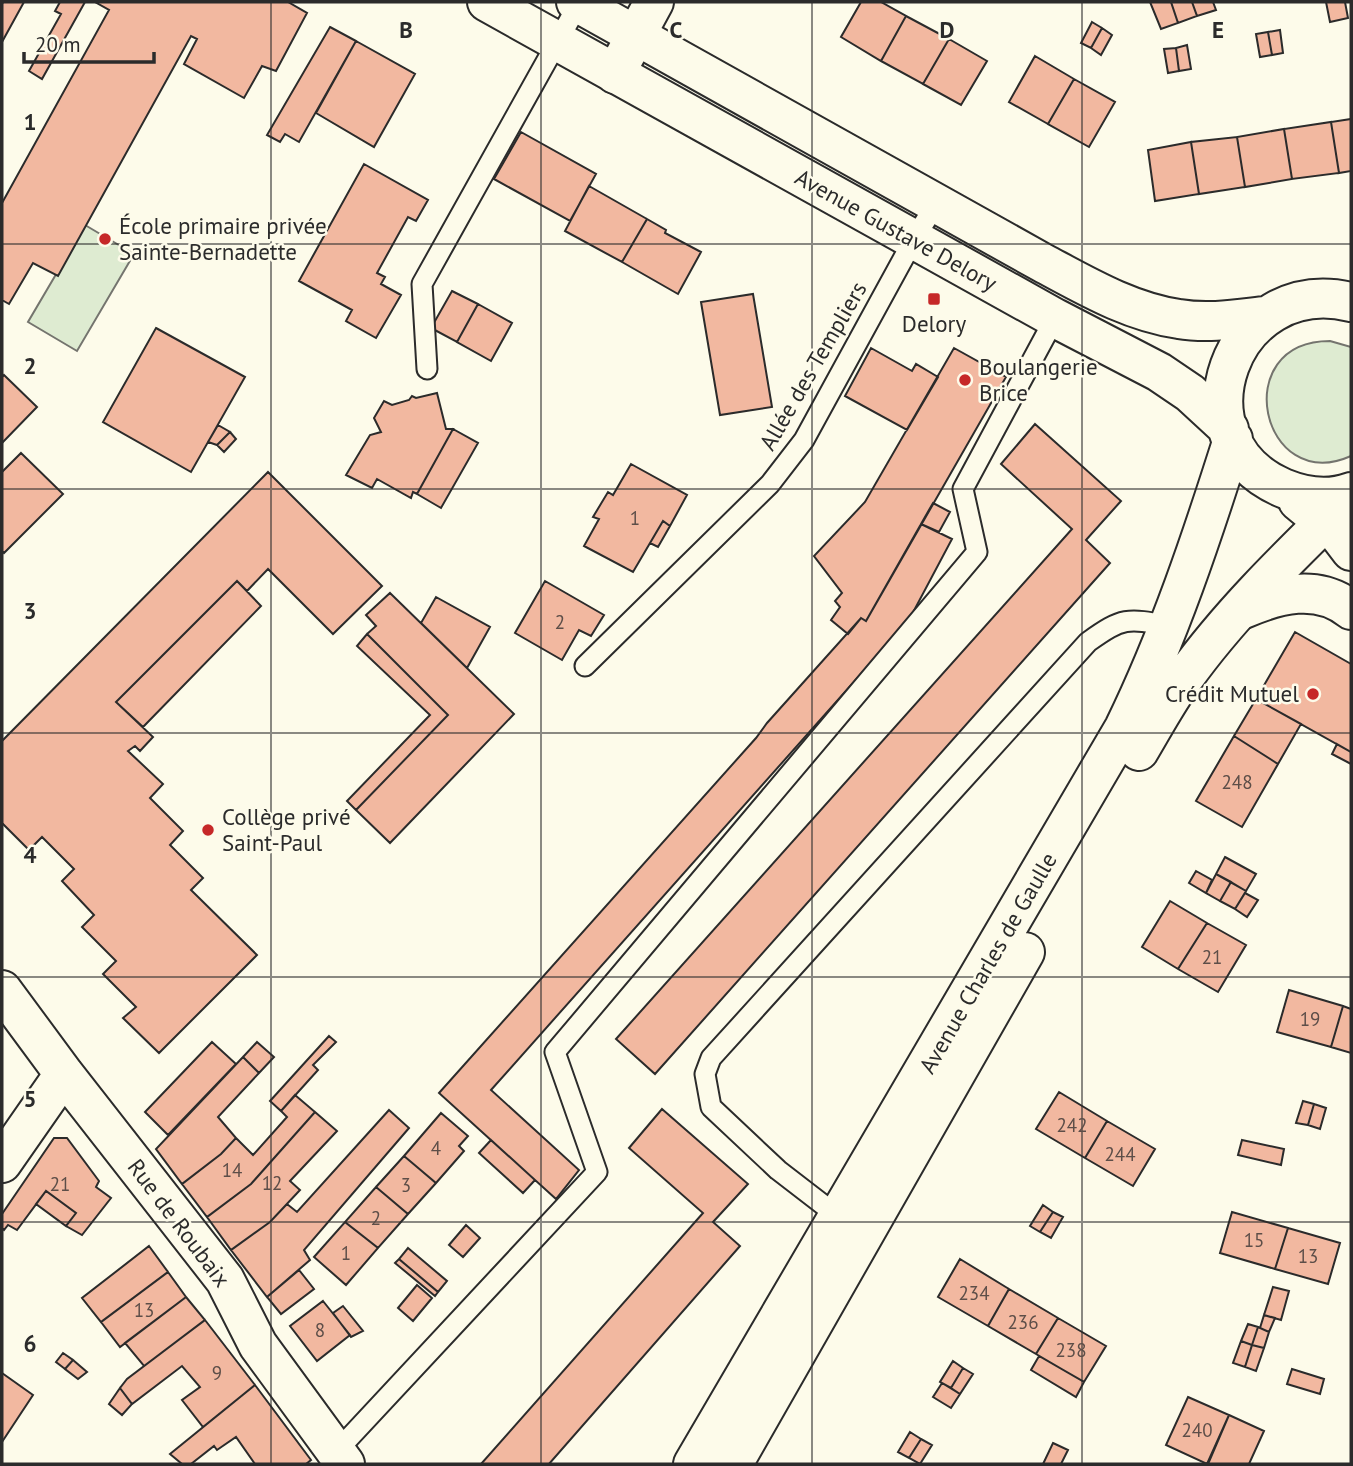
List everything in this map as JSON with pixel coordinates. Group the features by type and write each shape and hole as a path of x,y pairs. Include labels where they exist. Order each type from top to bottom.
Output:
{"main road":[{"name":"Avenue Gustave Delory","path":"487,2 1177,383 1204,404 1231,434 1243,456 1256,471 1280,487 1313,496 1335,496 1342,504"},
{"path":"615,74 654,2"},
{"name":"Avenue Gustave Delory","path":"577,3 1094,290 1147,312 1181,320 1266,316"},
{"path":"1231,434 1223,398 1228,366 1243,338 1266,316 1289,304 1314,299 1351,281"},
{"path":"1314,299 1351,302"},
{"name":"Avenue Charles de Gaulle","path":"693,1464 1097,778 1141,694 1169,626 1231,434"},
{"path":"1342,504 1351,551"},
{"name":"Avenue Charles de Gaulle","path":"733,1464 1164,707 1200,657 1241,610 1290,555 1342,504"},
{"path":"1241,610 1266,599 1294,594 1324,596 1351,610"},
{"name":"Rue de Roubaix","path":"2,990 225,1280 258,1345 341,1458"},
{"path":"2,1163 64,1074"}],"lane":[{"name":"Avenue Gustave Delory","path":"427,369 422,284 577,3"},
{"name":"Allée des Templiers","path":"585,666 770,484 804,440 914,239 936,204"},
{"path":"341,1458 597,1172 555,1052 977,552 963,489 1055,318"},
{"path":"839,1217 778,1170 711,1107 705,1074 711,1058 1088,642 1115,623 1133,619 1169,626"}],"green space":[{"path":"85,225 134,254 77,351 28,322"},
{"path":"1330,341 1351,347 1351,456 1320,463 1295,455 1278,437 1268,414 1268,388 1277,365 1298,348"}],"building":[{"path":"24,2 2,42 2,4"},
{"path":"60,2 85,2 42,79 29,71 61,14 55,11"},
{"path":"95,2 288,2 307,13 276,71 262,66 244,98 184,64 197,39 191,36 58,276 33,263 9,304 2,300 2,203 109,10"},
{"path":"861,2 881,2 906,16 881,61 841,37"},
{"path":"1150,2 1171,2 1178,23 1161,29"},
{"path":"1171,2 1192,2 1197,16 1178,23"},
{"path":"1192,2 1213,2 1216,10 1197,16"},
{"path":"1326,2 1345,2 1348,18 1330,22"},
{"path":"906,16 949,39 923,84 881,61"},
{"path":"1092,22 1102,28 1091,48 1081,43"},
{"path":"330,27 356,41 299,142 285,134 280,142 267,135"},
{"path":"1102,28 1112,35 1101,55 1091,48"},
{"path":"1280,30 1283,53 1272,55 1268,32"},
{"path":"1268,32 1272,55 1260,57 1256,34"},
{"path":"949,39 987,61 961,105 923,84"},
{"path":"356,41 415,74 374,147 316,113"},
{"path":"1187,45 1191,69 1179,71 1176,48"},
{"path":"1176,48 1179,71 1168,73 1164,49"},
{"path":"1035,56 1074,79 1048,124 1009,102"},
{"path":"1074,79 1115,102 1089,147 1048,124"},
{"path":"1351,119 1351,171 1339,173 1331,122"},
{"path":"1331,122 1339,173 1292,179 1284,129"},
{"path":"1284,129 1292,179 1245,187 1237,137"},
{"path":"521,132 596,174 570,221 494,179"},
{"path":"1237,137 1245,187 1199,194 1191,142"},
{"path":"1191,142 1199,194 1155,201 1148,150"},
{"path":"364,164 428,200 416,221 408,217 377,273 385,277 381,284 401,295 376,338 346,321 352,310 299,281"},
{"path":"589,186 647,219 622,262 565,231"},
{"path":"647,219 666,230 665,233 701,252 678,294 622,262"},
{"path":"452,291 478,304 457,342 431,328"},
{"path":"753,294 772,407 720,415 701,302"},
{"path":"478,304 512,323 491,361 457,342"},
{"path":"156,328 245,377 191,472 103,422"},
{"path":"871,348 912,371 916,364 938,377 907,430 845,396"},
{"path":"954,348 1006,377 866,621 861,618 848,634 831,620 840,607 835,601 842,593 814,556 865,502"},
{"path":"4,375 37,407 2,443 2,377"},
{"path":"437,393 446,429 453,429 417,494 413,492 411,498 377,479 372,488 346,475 370,435 381,432 374,418 384,401 392,405 409,400 412,396 416,398"},
{"path":"1035,424 1121,501 1086,540 1110,563 655,1074 616,1039 1072,529 1001,464"},
{"path":"218,425 230,432 217,445 208,442"},
{"path":"453,429 478,443 441,508 417,494"},
{"path":"230,432 236,439 224,452 217,445"},
{"path":"21,453 63,494 4,553 2,472"},
{"path":"631,464 687,495 670,526 663,521 633,572 584,546 599,519 593,517 608,492 613,495"},
{"path":"268,472 382,586 333,634 268,569 247,591 237,581 116,702 153,737 140,751 135,746 128,751 163,784 150,798 183,831 170,845 203,878 191,890 257,955 159,1053 123,1018 136,1007 103,974 116,961 82,927 94,915 62,881 74,869 42,837 29,850 2,823 2,741"},
{"path":"933,503 950,512 939,532 921,524"},
{"path":"663,521 670,526 658,547 650,543"},
{"path":"921,524 952,539 909,620 491,1090 579,1170 556,1199 439,1093 861,618 866,621"},
{"path":"237,581 261,606 143,727 116,702"},
{"path":"545,581 604,615 591,636 579,630 562,660 515,633"},
{"path":"390,593 514,714 390,843 356,810 448,715 367,634 376,626 366,615"},
{"path":"436,597 490,627 467,668 421,623"},
{"path":"1295,632 1351,664 1351,752 1256,699"},
{"path":"367,634 448,715 356,810 347,801 430,715 357,646"},
{"path":"1256,699 1301,724 1278,764 1234,736"},
{"path":"1234,736 1278,764 1242,827 1196,801"},
{"path":"1337,744 1351,752 1351,764 1332,754"},
{"path":"1225,857 1256,874 1246,891 1216,874"},
{"path":"1196,871 1212,880 1206,893 1189,883"},
{"path":"1216,874 1231,882 1220,901 1206,893"},
{"path":"1231,882 1246,891 1235,909 1220,901"},
{"path":"1245,893 1258,900 1247,917 1235,909"},
{"path":"1170,901 1207,923 1178,969 1142,947"},
{"path":"1207,923 1246,945 1218,992 1178,969"},
{"path":"1289,990 1343,1006 1331,1047 1277,1032"},
{"path":"1343,1006 1351,1009 1351,1053 1331,1047"},
{"path":"329,1036 336,1042 313,1065 318,1070 281,1111 270,1101"},
{"path":"212,1042 236,1064 168,1135 145,1112"},
{"path":"257,1042 274,1057 259,1073 243,1057"},
{"path":"243,1057 259,1073 218,1117 236,1138 221,1154 182,1184 156,1149"},
{"path":"1059,1092 1107,1121 1085,1158 1036,1129"},
{"path":"295,1095 315,1112 251,1184 207,1217 182,1184 221,1154 236,1138 253,1155 287,1117 281,1111"},
{"path":"1303,1101 1314,1104 1308,1125 1296,1123"},
{"path":"1314,1104 1326,1108 1320,1129 1308,1125"},
{"path":"662,1109 748,1184 713,1222 740,1246 549,1464 481,1464 703,1213 629,1148"},
{"path":"389,1110 409,1128 304,1250 310,1260 267,1297 231,1250 270,1222 287,1204 297,1212"},
{"path":"315,1112 337,1131 290,1181 300,1190 270,1222 231,1250 207,1217 251,1184"},
{"path":"441,1113 468,1136 459,1146 464,1151 436,1183 404,1156"},
{"path":"1107,1121 1155,1149 1133,1186 1085,1158"},
{"path":"54,1138 67,1138 99,1181 96,1187 111,1198 82,1235 66,1226 76,1213 46,1191 17,1230 8,1225 4,1230 2,1214"},
{"path":"491,1140 535,1180 523,1193 479,1153"},
{"path":"1242,1140 1284,1149 1281,1165 1238,1155"},
{"path":"404,1156 436,1183 408,1214 376,1187"},
{"path":"376,1187 408,1214 378,1248 345,1222"},
{"path":"46,1191 76,1213 66,1226 36,1204"},
{"path":"1043,1205 1053,1212 1040,1232 1030,1226"},
{"path":"1053,1212 1063,1217 1051,1238 1040,1232"},
{"path":"1232,1212 1288,1228 1275,1269 1220,1253"},
{"path":"345,1222 378,1248 346,1285 314,1257"},
{"path":"466,1225 480,1238 463,1257 449,1245"},
{"path":"1288,1228 1340,1243 1328,1284 1275,1269"},
{"path":"149,1246 168,1272 101,1322 82,1298"},
{"path":"408,1248 447,1281 438,1292 399,1259"},
{"path":"399,1259 438,1292 435,1296 395,1263"},
{"path":"960,1259 1009,1289 988,1326 938,1297"},
{"path":"299,1270 314,1289 281,1314 267,1297"},
{"path":"168,1272 186,1297 120,1347 101,1322"},
{"path":"417,1285 432,1298 413,1321 398,1308"},
{"path":"1273,1287 1289,1291 1281,1320 1264,1315"},
{"path":"1009,1289 1058,1318 1036,1354 988,1326"},
{"path":"186,1297 205,1320 144,1366 125,1343"},
{"path":"323,1301 350,1335 317,1361 290,1326"},
{"path":"343,1306 363,1331 351,1337 333,1313"},
{"path":"1264,1315 1275,1318 1269,1332 1260,1328"},
{"path":"1058,1318 1106,1346 1084,1382 1036,1354"},
{"path":"205,1320 255,1385 203,1427 182,1400 200,1387 182,1366 132,1404 120,1388 127,1379"},
{"path":"1248,1324 1258,1327 1252,1345 1241,1341"},
{"path":"1258,1327 1269,1332 1264,1348 1252,1345"},
{"path":"1241,1341 1252,1345 1245,1367 1233,1363"},
{"path":"1252,1345 1264,1348 1256,1371 1245,1367"},
{"path":"63,1353 73,1360 65,1369 56,1362"},
{"path":"1039,1356 1084,1382 1076,1397 1031,1370"},
{"path":"73,1360 87,1372 78,1379 65,1369"},
{"path":"953,1361 963,1368 951,1388 940,1382"},
{"path":"963,1368 973,1374 960,1394 951,1388"},
{"path":"1292,1369 1324,1379 1320,1394 1287,1384"},
{"path":"2,1373 33,1395 2,1442"},
{"path":"942,1383 960,1394 951,1408 933,1397"},
{"path":"255,1385 311,1460 306,1464 255,1464 236,1437 217,1450 214,1446 191,1464 182,1464 170,1454"},
{"path":"120,1388 132,1404 122,1415 109,1404"},
{"path":"1188,1397 1229,1415 1207,1464 1166,1445"},
{"path":"1229,1415 1264,1431 1249,1464 1208,1464"},
{"path":"910,1432 921,1439 909,1458 898,1452"},
{"path":"921,1439 932,1445 920,1464 909,1458"},
{"path":"1053,1443 1068,1450 1061,1464 1043,1464"}],"place":[{"name":"École primaire privée Sainte-Bernadette","path":"105,239"},
{"name":"Delory","path":"934,299"},
{"name":"Boulangerie Brice","path":"965,380"},
{"name":"Crédit Mutuel","path":"1313,694"},
{"name":"Collège privé Saint-Paul","path":"208,830"}]}
